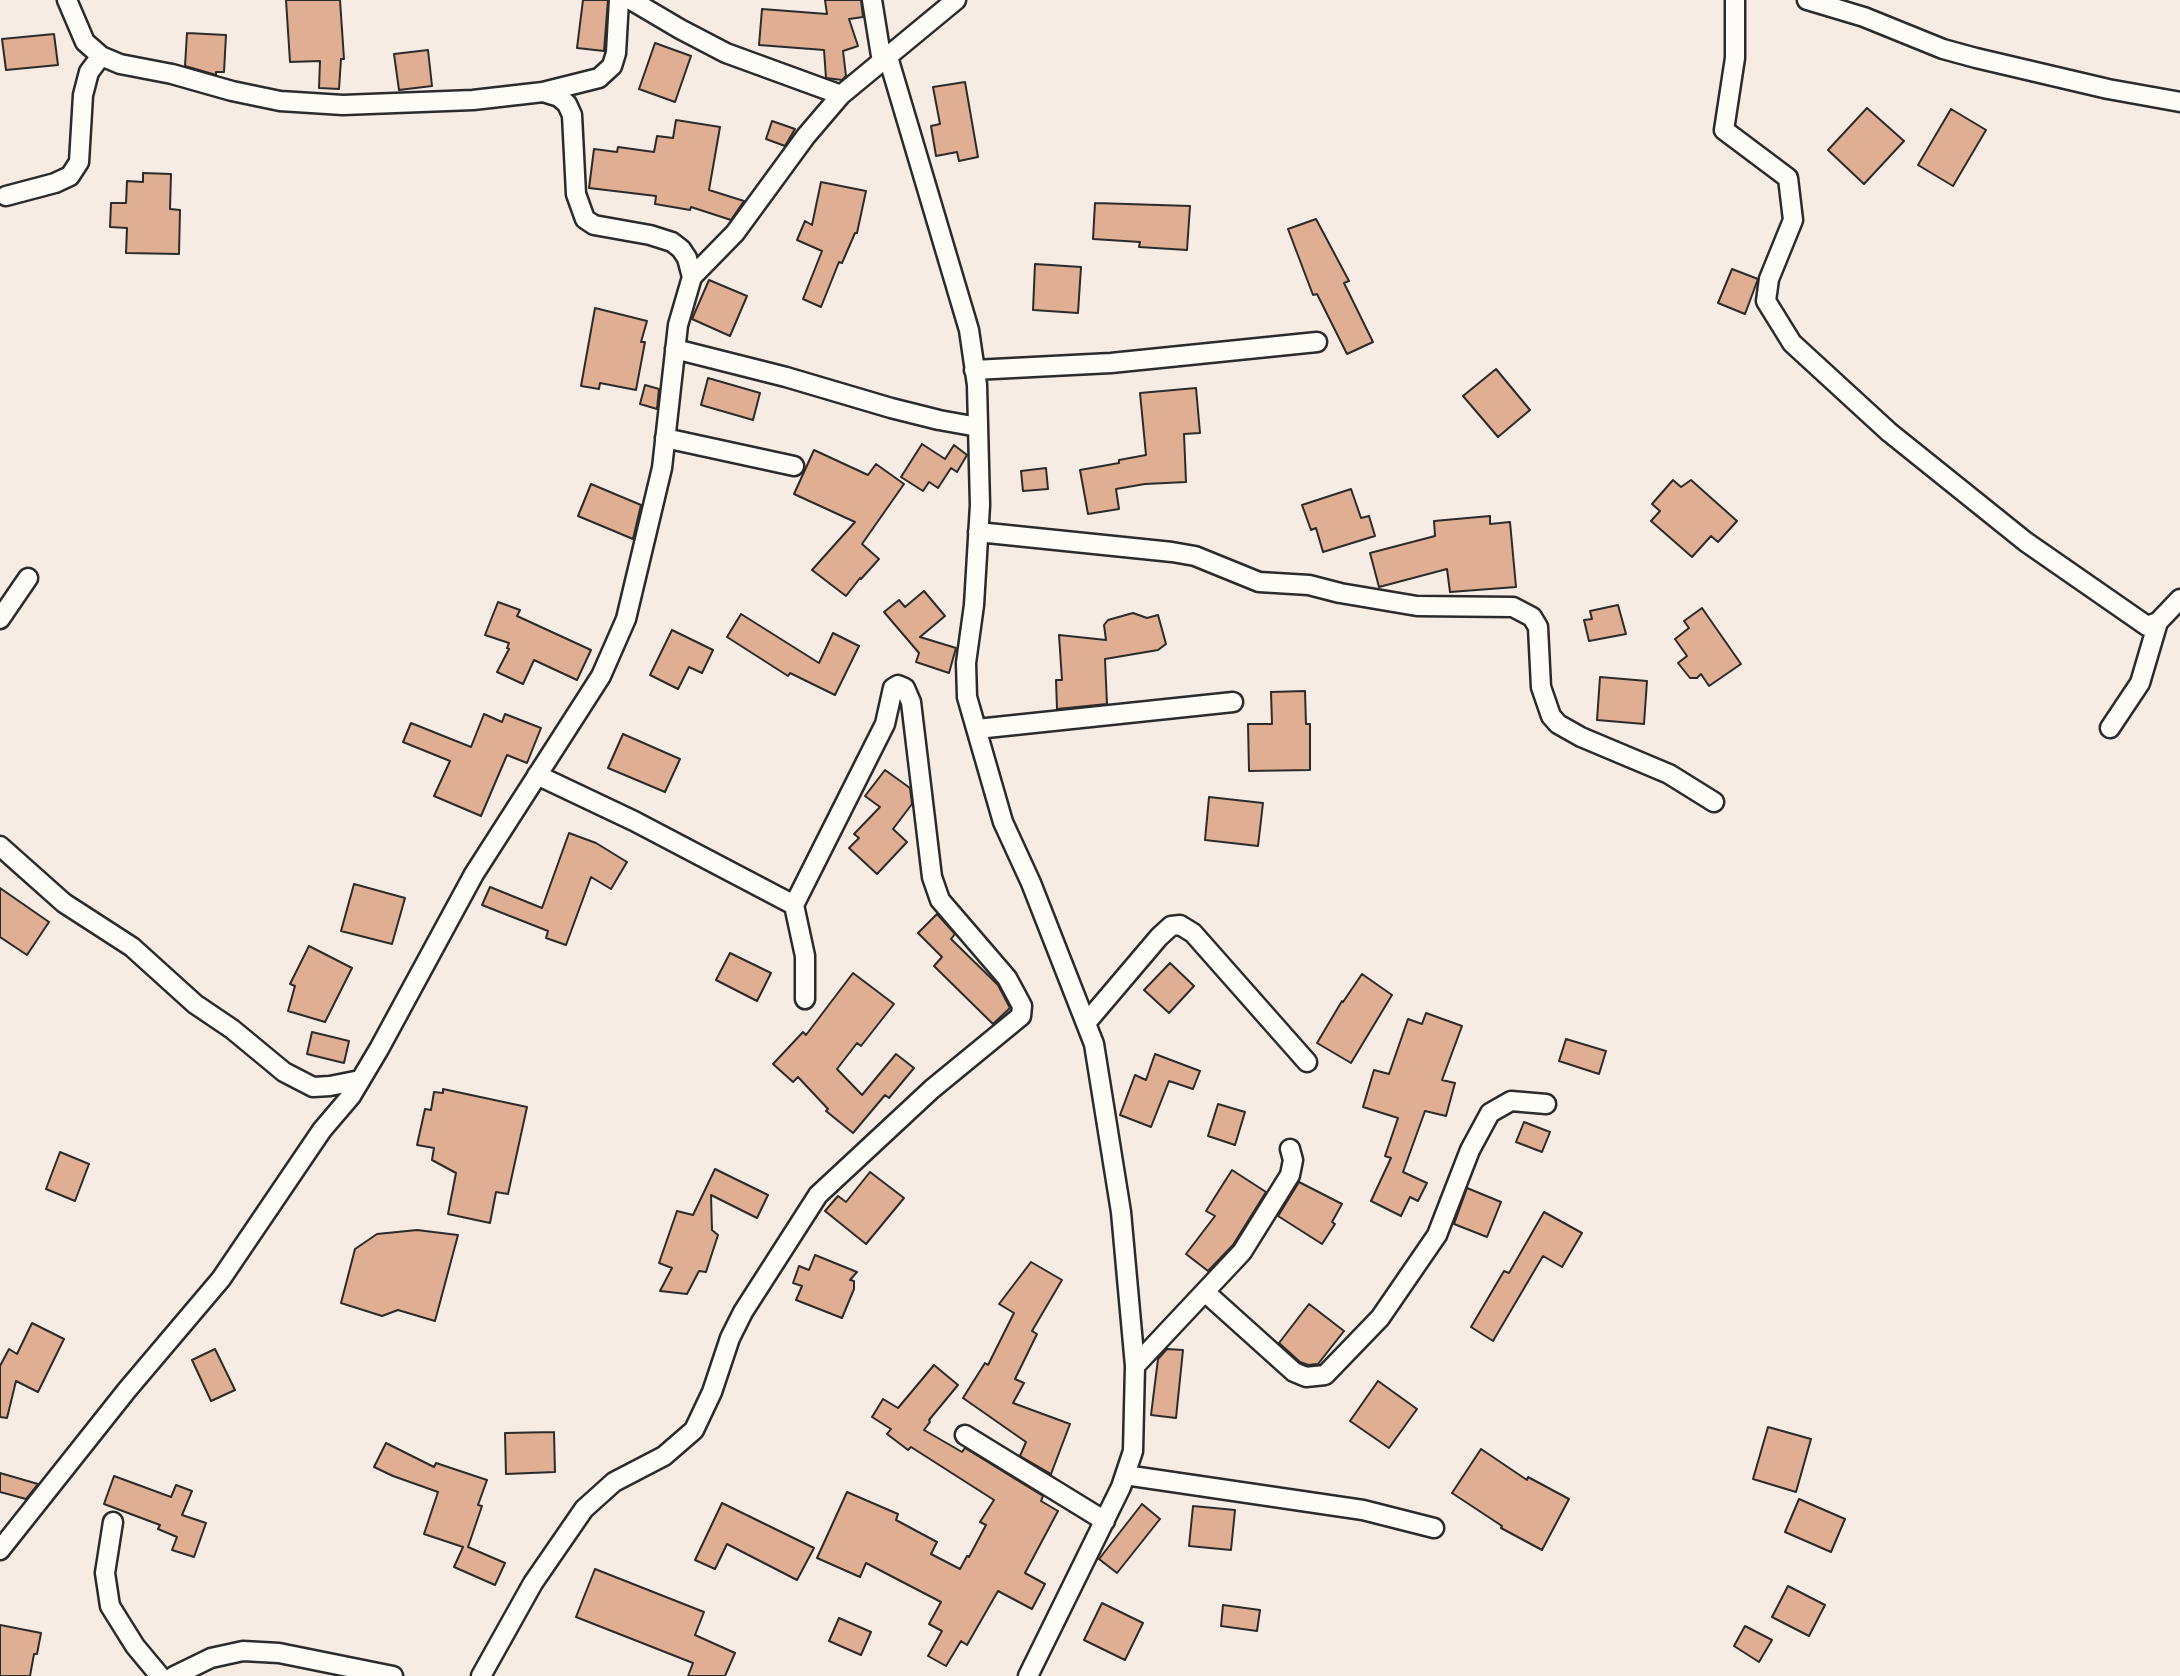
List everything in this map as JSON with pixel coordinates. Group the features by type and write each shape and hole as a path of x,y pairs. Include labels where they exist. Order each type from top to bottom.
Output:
{"street":[{"path":"67,0 85,42 101,56 120,64 280,101 343,105 473,100 543,92 599,78 607,72 616,53 619,0"},
{"path":"631,0 726,52 841,95"},
{"path":"872,0 885,60 970,330 978,427 978,532 974,605 965,680 967,697 1003,822 1031,883 1094,1044 1121,1212 1135,1366 1133,1451 1104,1521 1028,1676"},
{"path":"1735,0 1735,58 1724,130 1788,178 1793,220 1769,279 1766,301 1791,343 1889,432 2026,542 2147,626 2158,622 2180,599"},
{"path":"1807,0 1864,17 1954,52 2108,89 2180,102"},
{"path":"0,1550 127,1390 221,1279 321,1130 336,1115 360,1080 474,874 601,676 626,619 662,468 675,349 684,301 692,277 735,233 806,136 841,95 954,1"},
{"path":"6,196 55,183 70,176 79,162 83,95 89,72 101,56"},
{"path":"543,92 559,97 567,104 572,115 576,194 585,219 594,226 650,235 672,242 687,258 692,277"},
{"path":"974,370 1111,363 1317,342"},
{"path":"675,349 786,377 903,411 978,427"},
{"path":"665,438 794,466"},
{"path":"978,532 1172,552 1195,556 1259,582 1310,584 1340,593 1417,606 1513,607 1532,617 1538,627 1541,687 1551,716 1558,724 1581,737 1669,774 1714,802"},
{"path":"0,619 27,578"},
{"path":"2110,728 2140,683 2158,622"},
{"path":"481,1676 533,1583 584,1509 614,1482 664,1456 694,1430 743,1312 818,1195 932,1089 1021,1016 1022,1006 1007,978 940,900 932,877 911,702 905,688 898,685 893,688 885,724 794,905 805,956 805,999"},
{"path":"976,729 1233,702"},
{"path":"537,775 658,833 794,905"},
{"path":"0,846 64,903 132,947 195,1004 232,1029 284,1072 313,1087 360,1080"},
{"path":"1086,1023 1159,937 1171,926 1180,925 1193,933 1307,1062"},
{"path":"1205,1292 1294,1372 1306,1377 1325,1375 1380,1318 1437,1235 1470,1150 1490,1114 1511,1101 1546,1104"},
{"path":"1135,1366 1242,1252 1290,1175 1293,1160 1290,1149"},
{"path":"965,1435 1104,1521"},
{"path":"1125,1475 1363,1510 1434,1528"},
{"path":"113,1522 105,1573 110,1606 135,1646 160,1676"},
{"path":"174,1676 211,1658 243,1651 279,1653 393,1676"}],"building":[{"path":"286,0 340,0 344,59 341,59 339,89 319,88 320,61 290,62"},
{"path":"583,0 608,0 604,51 577,48"},
{"path":"825,0 861,0 863,17 849,19 858,46 843,51 846,76 842,80 826,78 824,50 759,45 762,9 827,14"},
{"path":"187,33 226,35 224,72 216,72 216,75 185,66"},
{"path":"54,34 58,65 6,70 2,39"},
{"path":"655,43 691,56 675,102 639,89"},
{"path":"428,50 432,86 399,90 394,54"},
{"path":"965,82 978,157 959,161 957,152 936,156 931,126 940,124 933,87"},
{"path":"1867,108 1904,141 1864,184 1828,150"},
{"path":"1951,109 1986,130 1953,186 1918,165"},
{"path":"676,120 720,127 709,190 744,201 731,220 691,207 690,210 655,204 656,196 589,188 594,149 617,152 618,147 654,152 657,136 673,138"},
{"path":"772,121 795,129 785,146 766,139"},
{"path":"143,173 171,174 170,209 180,210 179,254 126,253 127,228 110,227 111,203 126,203 127,181 143,182"},
{"path":"821,182 866,191 857,233 842,263 839,262 821,307 803,299 822,251 797,240 805,221 812,225"},
{"path":"1095,203 1190,206 1187,250 1139,247 1140,242 1093,239"},
{"path":"1316,219 1349,281 1344,283 1373,342 1347,354 1317,294 1313,295 1288,229"},
{"path":"1035,264 1081,267 1078,313 1033,310"},
{"path":"1732,269 1758,279 1745,314 1718,303"},
{"path":"709,280 747,296 730,336 692,319"},
{"path":"595,308 647,321 641,342 645,342 636,390 600,383 599,389 581,386"},
{"path":"1496,369 1530,410 1498,437 1463,396"},
{"path":"708,378 760,393 753,420 701,405"},
{"path":"645,385 659,389 657,409 640,404"},
{"path":"1196,388 1200,433 1184,434 1186,482 1116,489 1119,509 1088,514 1080,470 1146,455 1140,393"},
{"path":"922,444 945,459 954,445 967,455 957,472 951,468 938,488 929,482 923,491 901,477"},
{"path":"814,450 868,475 876,464 904,484 862,544 879,559 846,596 812,570 855,522 794,494"},
{"path":"1046,468 1048,489 1023,491 1021,471"},
{"path":"1673,480 1681,487 1691,480 1737,521 1718,542 1711,536 1692,557 1651,521 1660,511 1652,504"},
{"path":"591,484 641,505 633,539 578,516"},
{"path":"1351,489 1361,518 1369,516 1375,536 1323,552 1316,528 1311,530 1302,505"},
{"path":"1490,516 1490,524 1510,522 1516,587 1450,592 1447,569 1379,587 1370,553 1435,536 1434,521"},
{"path":"924,591 945,616 920,637 956,648 949,673 916,662 919,653 884,612 899,600 905,607"},
{"path":"498,602 520,610 517,616 591,650 577,680 534,660 523,684 497,672 509,649 509,643 485,635"},
{"path":"1618,605 1626,634 1589,641 1584,620 1592,619 1590,611"},
{"path":"1702,608 1741,664 1709,686 1701,674 1697,678 1690,678 1678,663 1687,656 1675,639 1689,628 1684,621"},
{"path":"1133,613 1147,618 1158,615 1166,644 1158,650 1105,659 1107,704 1057,709 1056,680 1062,680 1059,635 1106,640 1104,625 1108,620"},
{"path":"741,614 819,663 833,633 859,646 835,695 790,673 788,676 727,637"},
{"path":"672,630 713,650 702,673 689,667 678,689 650,675"},
{"path":"1600,677 1647,681 1644,724 1597,720"},
{"path":"1305,691 1306,724 1310,724 1310,770 1249,771 1248,724 1272,724 1271,692"},
{"path":"484,714 502,722 505,714 541,728 527,763 507,755 481,816 434,796 450,761 403,742 411,723 471,747"},
{"path":"623,734 680,759 665,792 608,768"},
{"path":"885,770 910,788 912,804 893,829 907,842 877,874 849,848 859,838 854,834 880,807 865,796"},
{"path":"1209,797 1263,803 1258,846 1205,840"},
{"path":"569,833 596,843 627,862 611,889 591,877 566,945 546,938 548,931 482,905 490,887 542,908"},
{"path":"354,884 405,898 392,944 341,931"},
{"path":"0,888 49,922 27,955 0,937"},
{"path":"937,914 955,934 951,939 998,985 1010,1008 993,1024 934,966 942,957 918,933"},
{"path":"309,946 352,968 325,1022 288,1011 295,986 290,984"},
{"path":"730,953 771,973 757,1001 716,980"},
{"path":"1170,963 1194,986 1169,1013 1144,990"},
{"path":"853,973 894,1004 861,1046 857,1043 837,1069 862,1095 896,1054 914,1068 889,1098 885,1095 853,1133 826,1111 828,1109 798,1077 793,1082 773,1064 803,1032 806,1035"},
{"path":"1362,974 1392,995 1351,1063 1317,1043"},
{"path":"1426,1013 1462,1026 1442,1080 1455,1083 1446,1116 1425,1111 1403,1172 1427,1183 1418,1201 1410,1197 1401,1216 1371,1201 1391,1158 1385,1156 1398,1118 1363,1107 1374,1070 1389,1074 1408,1019 1422,1024"},
{"path":"312,1032 349,1041 344,1063 307,1054"},
{"path":"1566,1039 1606,1051 1599,1074 1559,1061"},
{"path":"1155,1054 1200,1071 1193,1089 1169,1081 1151,1127 1120,1115 1135,1075 1146,1080"},
{"path":"443,1089 527,1107 508,1194 496,1192 490,1223 448,1214 456,1173 432,1160 434,1148 417,1145 425,1109 431,1110 434,1092 443,1093"},
{"path":"1218,1104 1245,1112 1235,1145 1208,1136"},
{"path":"1524,1122 1550,1132 1542,1152 1516,1142"},
{"path":"60,1152 89,1164 75,1201 46,1189"},
{"path":"715,1169 768,1195 757,1218 711,1195 712,1230 718,1235 706,1272 699,1271 687,1294 660,1291 672,1268 659,1263 677,1211 693,1215"},
{"path":"1232,1170 1266,1192 1233,1245 1208,1271 1186,1254 1215,1216 1206,1211"},
{"path":"870,1172 904,1198 866,1244 825,1211 838,1196 846,1202"},
{"path":"1299,1182 1342,1204 1332,1222 1335,1224 1322,1244 1278,1216"},
{"path":"1467,1188 1501,1202 1487,1237 1454,1224"},
{"path":"1544,1212 1582,1233 1562,1267 1543,1256 1493,1341 1471,1327 1504,1271 1509,1273"},
{"path":"417,1230 458,1235 435,1321 398,1310 382,1316 341,1303 355,1249 377,1234"},
{"path":"815,1255 857,1272 850,1280 854,1281 854,1289 842,1318 796,1300 802,1286 793,1283 799,1266 809,1270"},
{"path":"1031,1262 1062,1280 1032,1331 1037,1334 1015,1379 1024,1383 1013,1403 1070,1424 1051,1474 1020,1456 1026,1442 963,1398 985,1363 988,1365 1014,1313 999,1304"},
{"path":"1309,1304 1344,1331 1318,1364 1308,1365 1300,1362 1279,1343"},
{"path":"32,1323 64,1339 38,1392 16,1381 7,1418 0,1417 0,1366 9,1349 17,1354"},
{"path":"215,1349 235,1390 211,1401 192,1360"},
{"path":"1167,1349 1183,1350 1176,1418 1151,1415 1158,1359"},
{"path":"934,1365 958,1385 924,1430 962,1452 965,1448 1043,1496 1041,1501 1058,1511 1025,1573 1045,1584 1032,1609 998,1591 967,1645 961,1641 946,1666 928,1656 942,1631 929,1624 941,1602 866,1563 860,1577 817,1558 847,1492 898,1514 896,1520 937,1542 931,1554 960,1569 967,1556 969,1557 986,1525 980,1522 994,1500 911,1447 908,1450 887,1434 891,1429 872,1417 883,1399 898,1408"},
{"path":"1378,1381 1417,1409 1389,1448 1350,1421"},
{"path":"1768,1427 1811,1439 1796,1492 1753,1479"},
{"path":"554,1432 555,1472 506,1474 505,1433"},
{"path":"386,1443 434,1467 436,1463 487,1480 478,1505 482,1506 468,1547 505,1563 495,1585 454,1567 463,1547 424,1534 438,1492 374,1467"},
{"path":"1481,1449 1527,1480 1528,1477 1569,1499 1542,1550 1501,1528 1502,1526 1452,1493"},
{"path":"0,1473 38,1484 26,1499 0,1492"},
{"path":"114,1476 171,1497 176,1485 192,1491 182,1515 206,1523 194,1557 172,1550 177,1537 158,1529 160,1525 104,1504"},
{"path":"1799,1499 1845,1519 1831,1552 1785,1532"},
{"path":"722,1503 814,1548 797,1580 727,1544 715,1569 695,1560"},
{"path":"1142,1504 1160,1519 1117,1573 1099,1559"},
{"path":"1193,1506 1235,1510 1231,1550 1189,1546"},
{"path":"595,1569 704,1612 695,1635 735,1653 725,1676 688,1676 693,1663 576,1617"},
{"path":"1788,1586 1825,1605 1809,1636 1772,1617"},
{"path":"1102,1603 1143,1623 1125,1660 1084,1640"},
{"path":"1223,1605 1260,1610 1257,1631 1221,1626"},
{"path":"839,1618 871,1632 861,1655 829,1641"},
{"path":"0,1625 41,1633 30,1676 0,1676"},
{"path":"1745,1626 1772,1640 1759,1662 1734,1646"}]}
